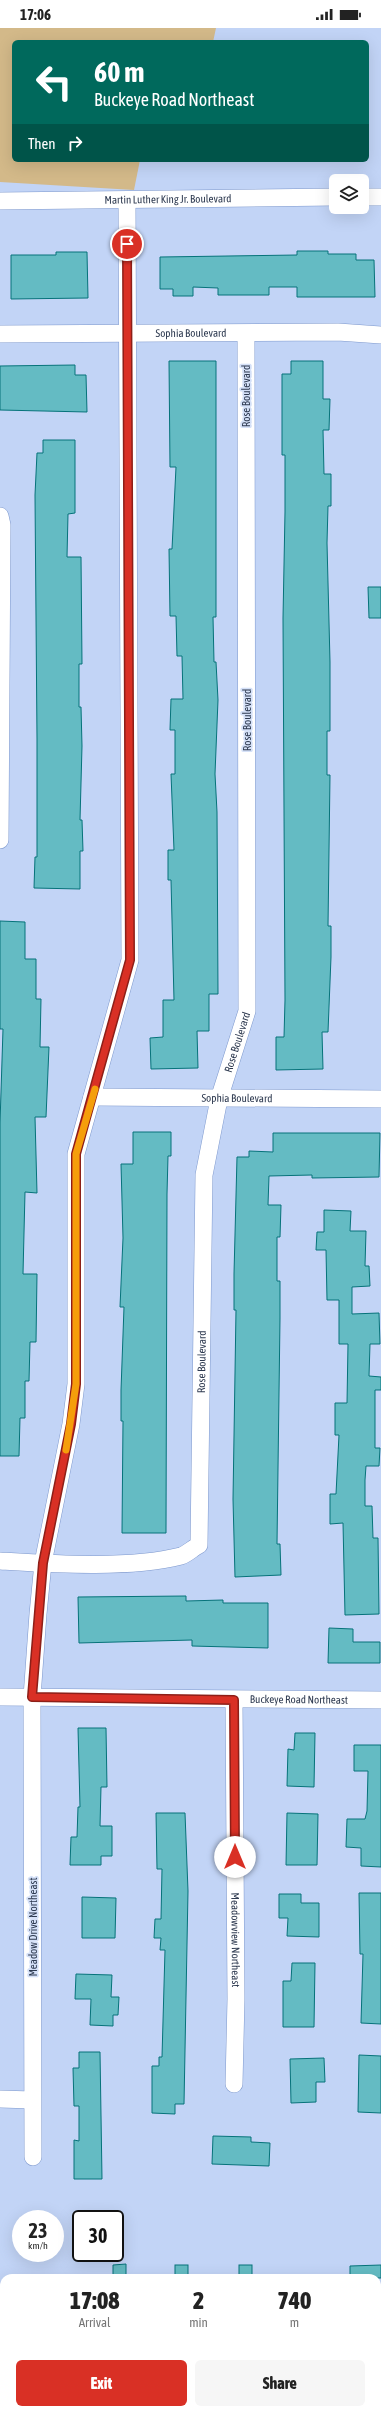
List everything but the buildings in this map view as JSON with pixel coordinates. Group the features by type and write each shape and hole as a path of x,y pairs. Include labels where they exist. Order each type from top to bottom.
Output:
{"street":[{"name":"Martin Luther King Jr. Boulevard","path":"0,201 329,197"},
{"path":"369,197 381,197"},
{"name":"Meadow Drive Northeast","path":"33,2157 32,1697 43,1563 71,1424 76,1384 76,1154 89,1114 92,1097 130,960 127,200"},
{"name":"Sophia Boulevard","path":"0,334 246,334 338,332 381,335"},
{"name":"Rose Boulevard","path":"0,1561 43,1563 142,1563 182,1556 199,1545 204,1175 219,1099 247,1011 246,334"},
{"path":"0,516 2,525 0,840"},
{"name":"Sophia Boulevard","path":"92,1097 381,1099"},
{"name":"Buckeye Road Northeast","path":"0,1697 381,1700"},
{"name":"Meadowview Northeast","path":"234,1700 236,1999 234,2084"},
{"path":"0,2099 32,2100"}],"shaded area":[{"path":"0,28 216,28 213,40 12,40 12,162 140,162 134,190 0,182"}],"slow traffic":[{"path":"66,1450 76,1384 76,1154 89,1114 95,1089"}],"route":[{"path":"127,244 130,960 92,1097 89,1114 76,1154 76,1384 71,1424 43,1563 32,1697 234,1700 235,1857"}]}
